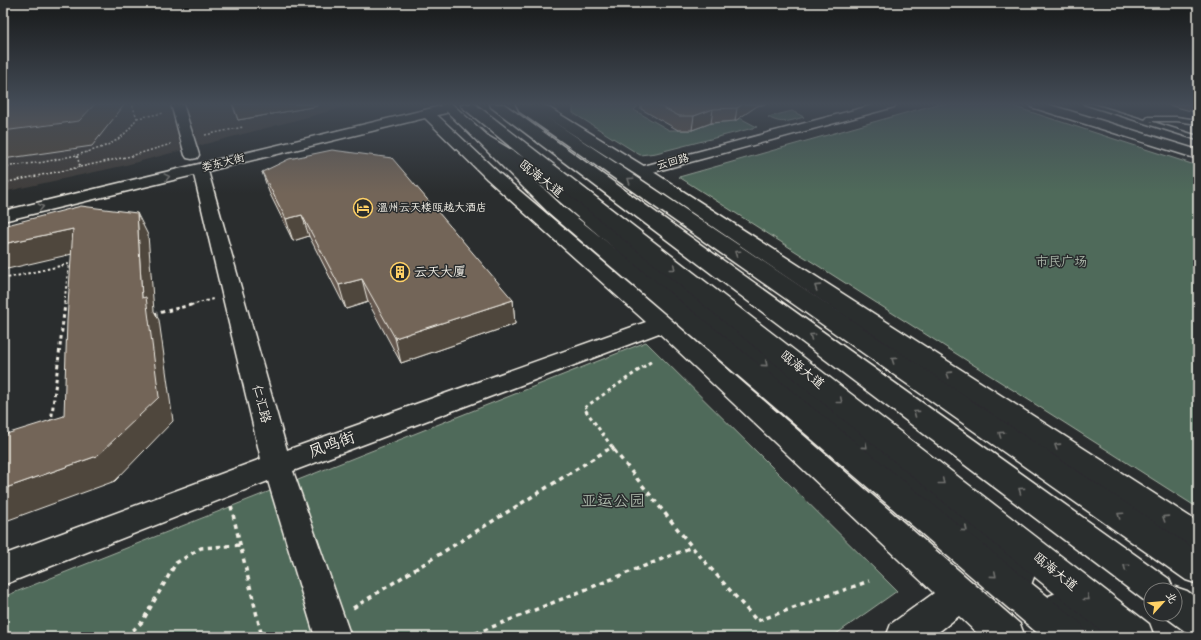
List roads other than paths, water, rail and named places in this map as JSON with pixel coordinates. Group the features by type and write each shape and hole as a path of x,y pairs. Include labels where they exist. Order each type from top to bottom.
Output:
{"main road":[{"name":"仁汇路","path":"186,134 199,159 277,465 331,630"},
{"name":"娄东大街","path":"3,216 199,159 315,134"},
{"path":"464,134 493,176 662,324 1007,637"},
{"path":"476,134 556,209 1069,637"},
{"name":"瓯海大道","path":"480,134 1136,637"},
{"path":"537,134 1146,582"},
{"path":"562,134 1198,569"},
{"path":"583,134 642,171 1198,539"},
{"name":"瓯海大道","path":"482,139 529,168 1095,637"},
{"name":"娄东大街","path":"176,159 199,159"},
{"name":"凤鸣街","path":"3,570 226,484 662,324"},
{"path":"904,637 960,594"},
{"path":"1183,609 1198,620"}],"street":[{"name":"云回路","path":"642,171 779,134"},
{"path":"1130,134 1198,155"}],"lane":[{"path":"1184,134 1198,138"}],"place":[{"name":"温州云天楼瓯越大酒店","path":"363,208"},
{"name":"云天大厦","path":"400,272"}],"park label":[{"name":"市民广场","path":"1061,262"},
{"name":"亚运公园","path":"613,501"}]}
